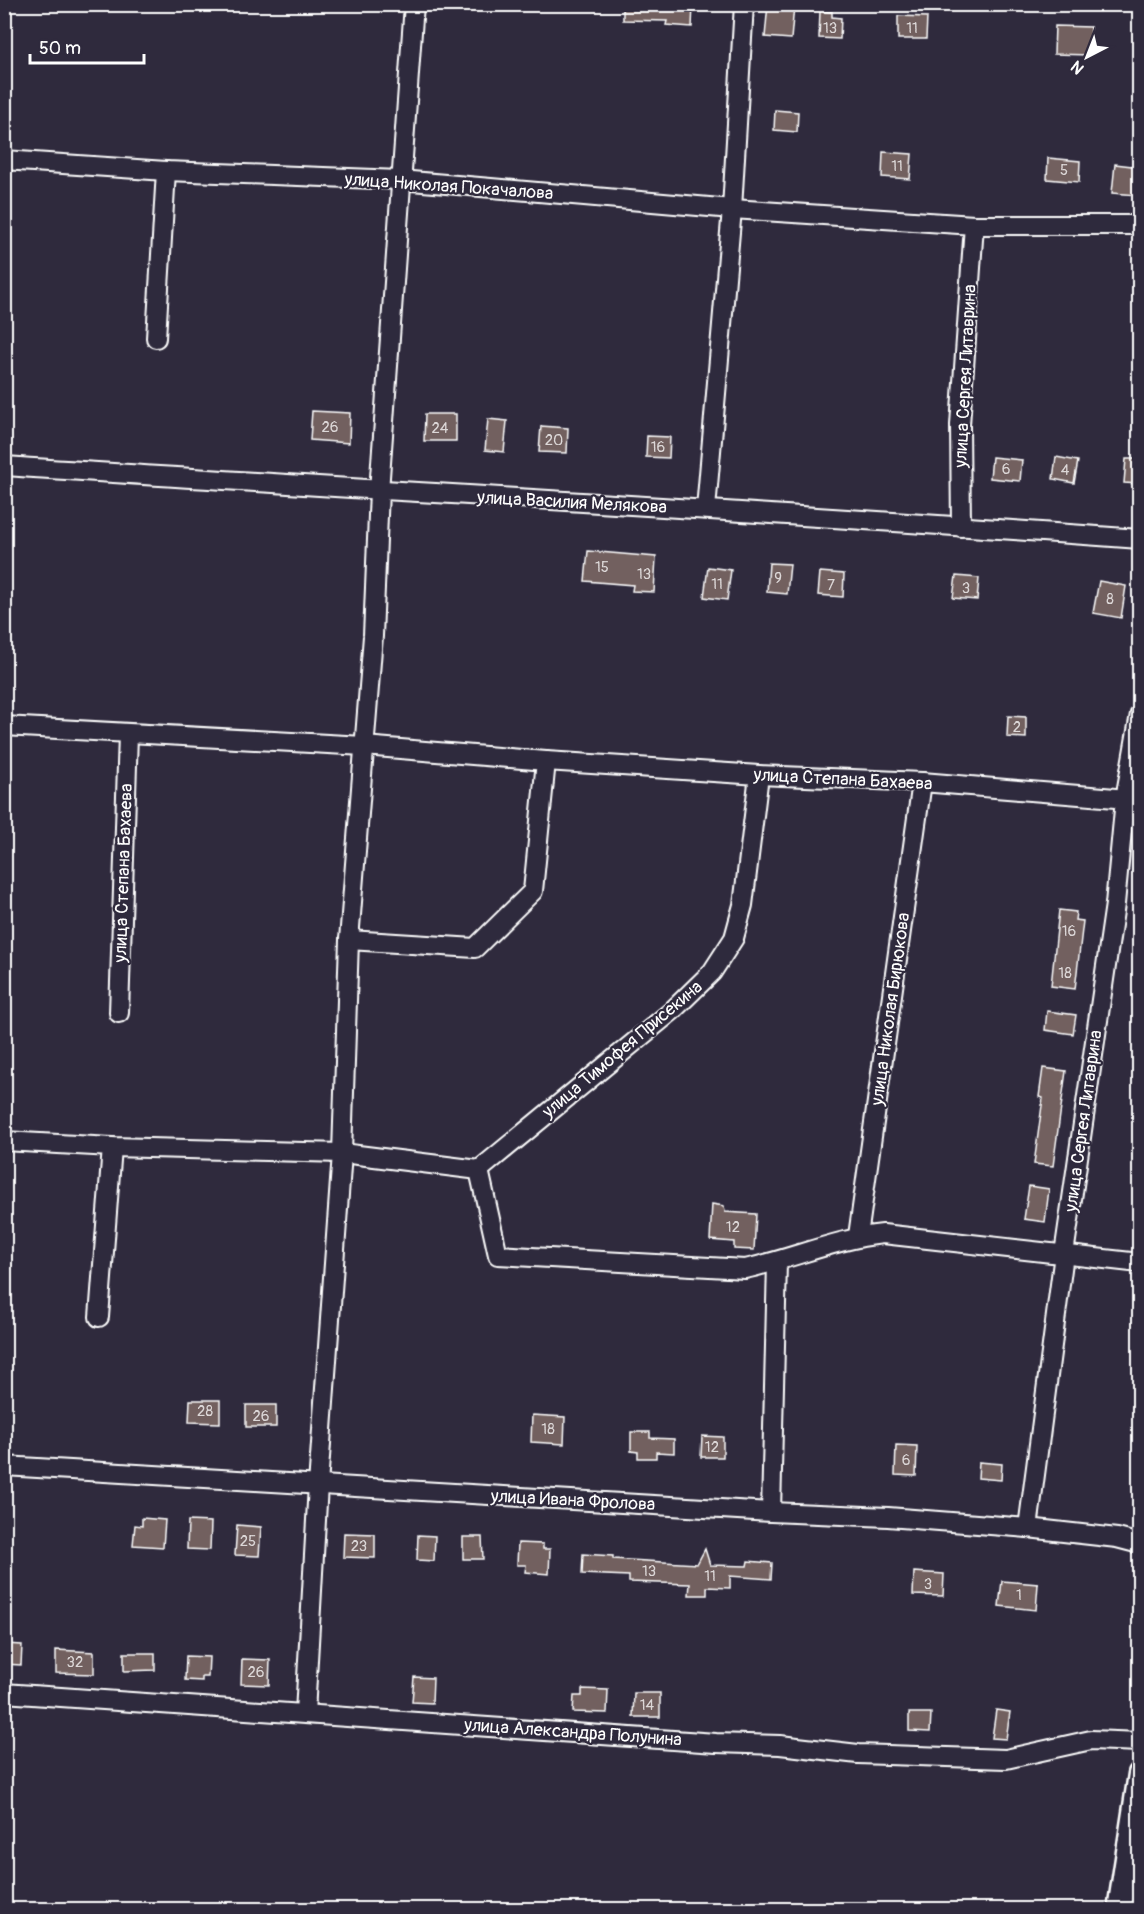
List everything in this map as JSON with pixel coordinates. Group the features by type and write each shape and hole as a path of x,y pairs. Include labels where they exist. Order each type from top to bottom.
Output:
{"main road":[{"path":"1119,1910 1140,1774"}],"street":[{"path":"305,1713 318,1485 342,1153 349,940 373,636 379,491 414,4"},
{"path":"706,510 732,209 744,4"},
{"name":"улица Николая Покачалова","path":"4,160 166,171 400,180 732,209"},
{"path":"156,338 166,171"},
{"path":"732,209 974,225 1140,225"},
{"name":"улица Сергея Литаврина","path":"961,527 960,425 974,225"},
{"name":"улица Василия Мелякова","path":"4,466 1140,539"},
{"name":"улица Сергея Литаврина","path":"1028,1528 1064,1254 1132,799 1140,714"},
{"name":"улица Степана Бахаева","path":"4,726 364,746 759,775 922,782 1132,799"},
{"name":"улица Степана Бахаева","path":"118,1013 128,734"},
{"path":"349,940 475,948 533,891 546,761"},
{"name":"улица Тимофея Присекина","path":"479,1170 672,1011 712,972 734,938 742,905 759,775"},
{"name":"улица Николая Бирюкова","path":"858,1236 922,782"},
{"path":"4,1141 112,1147 342,1153 479,1170 498,1255 745,1269 777,1262 812,1248 858,1236 884,1234 1140,1263"},
{"path":"99,1317 112,1147"},
{"path":"771,1512 777,1262"},
{"name":"улица Ивана Фролова","path":"4,1466 888,1517 1028,1528 1106,1537 1140,1544"},
{"name":"улица Александра Полунина","path":"4,1693 716,1743 780,1745 858,1754 1006,1759 1091,1740 1140,1742"}],"building":[{"path":"623,4 693,4 692,27 666,25 667,21 623,20"},
{"path":"768,4 794,6 791,39 765,37"},
{"path":"820,11 832,12 832,17 841,18 840,39 819,38"},
{"path":"898,16 927,17 926,39 898,39"},
{"path":"1055,26 1091,27 1090,55 1054,54"},
{"path":"775,110 798,112 797,132 774,130"},
{"path":"883,152 912,154 910,179 882,177"},
{"path":"1048,158 1080,161 1079,182 1047,179"},
{"path":"1115,164 1140,167 1138,195 1112,193"},
{"path":"312,411 350,413 349,443 310,440"},
{"path":"425,414 456,414 456,441 424,441"},
{"path":"488,419 507,421 504,452 485,450"},
{"path":"541,426 568,428 567,453 539,452"},
{"path":"647,436 670,437 669,458 646,457"},
{"path":"992,457 1022,460 1020,481 990,478"},
{"path":"1056,457 1078,461 1074,483 1053,479"},
{"path":"1126,459 1140,459 1140,484 1124,483"},
{"path":"588,551 656,557 654,592 632,591 633,585 585,581"},
{"path":"769,563 790,564 787,594 767,592"},
{"path":"708,567 731,570 727,600 704,597"},
{"path":"820,572 844,574 843,597 818,595"},
{"path":"956,576 979,578 977,600 953,598"},
{"path":"1099,581 1126,586 1121,618 1093,613"},
{"path":"1008,716 1026,717 1026,738 1007,737"},
{"path":"1059,910 1076,912 1075,920 1083,921 1075,989 1051,986"},
{"path":"1047,1011 1076,1015 1073,1034 1045,1030"},
{"path":"1043,1068 1066,1071 1053,1166 1034,1164 1043,1098 1039,1097"},
{"path":"1029,1186 1049,1189 1045,1222 1024,1219"},
{"path":"712,1204 724,1206 725,1212 756,1214 754,1250 734,1249 734,1242 710,1240"},
{"path":"190,1400 220,1400 220,1423 189,1422"},
{"path":"246,1405 276,1405 276,1427 246,1427"},
{"path":"532,1415 565,1417 564,1444 531,1442"},
{"path":"631,1432 650,1432 650,1438 674,1439 674,1453 656,1452 656,1458 638,1458 638,1452 631,1451"},
{"path":"702,1436 723,1437 723,1457 701,1457"},
{"path":"896,1445 917,1446 916,1476 895,1475"},
{"path":"979,1462 1002,1464 1001,1480 978,1478"},
{"path":"142,1518 165,1520 163,1547 133,1545 135,1525 142,1526"},
{"path":"188,1521 211,1522 210,1550 187,1549"},
{"path":"237,1525 261,1527 259,1556 235,1555"},
{"path":"344,1533 375,1534 375,1558 343,1557"},
{"path":"418,1535 435,1536 434,1561 417,1560"},
{"path":"463,1537 482,1537 483,1559 463,1559"},
{"path":"518,1543 543,1544 543,1549 550,1549 549,1574 525,1572 526,1565 517,1565"},
{"path":"705,1549 710,1565 747,1566 748,1561 772,1563 771,1579 730,1576 730,1588 707,1587 707,1595 689,1595 690,1584 629,1582 629,1576 582,1574 583,1554 613,1556 613,1559 697,1564"},
{"path":"914,1572 944,1574 943,1596 913,1595"},
{"path":"1002,1581 1038,1584 1036,1610 999,1606"},
{"path":"4,1644 22,1645 21,1665 4,1664"},
{"path":"56,1650 94,1652 94,1674 56,1673"},
{"path":"124,1653 155,1653 155,1670 124,1671"},
{"path":"186,1656 209,1657 208,1677 202,1677 202,1681 185,1680"},
{"path":"242,1659 270,1660 269,1685 241,1684"},
{"path":"414,1677 433,1678 432,1703 412,1702"},
{"path":"582,1689 608,1690 607,1713 573,1712 574,1696 582,1696"},
{"path":"634,1693 660,1693 660,1717 633,1717"},
{"path":"996,1710 1010,1712 1006,1739 992,1738"},
{"path":"909,1713 931,1713 930,1732 909,1731"}]}
